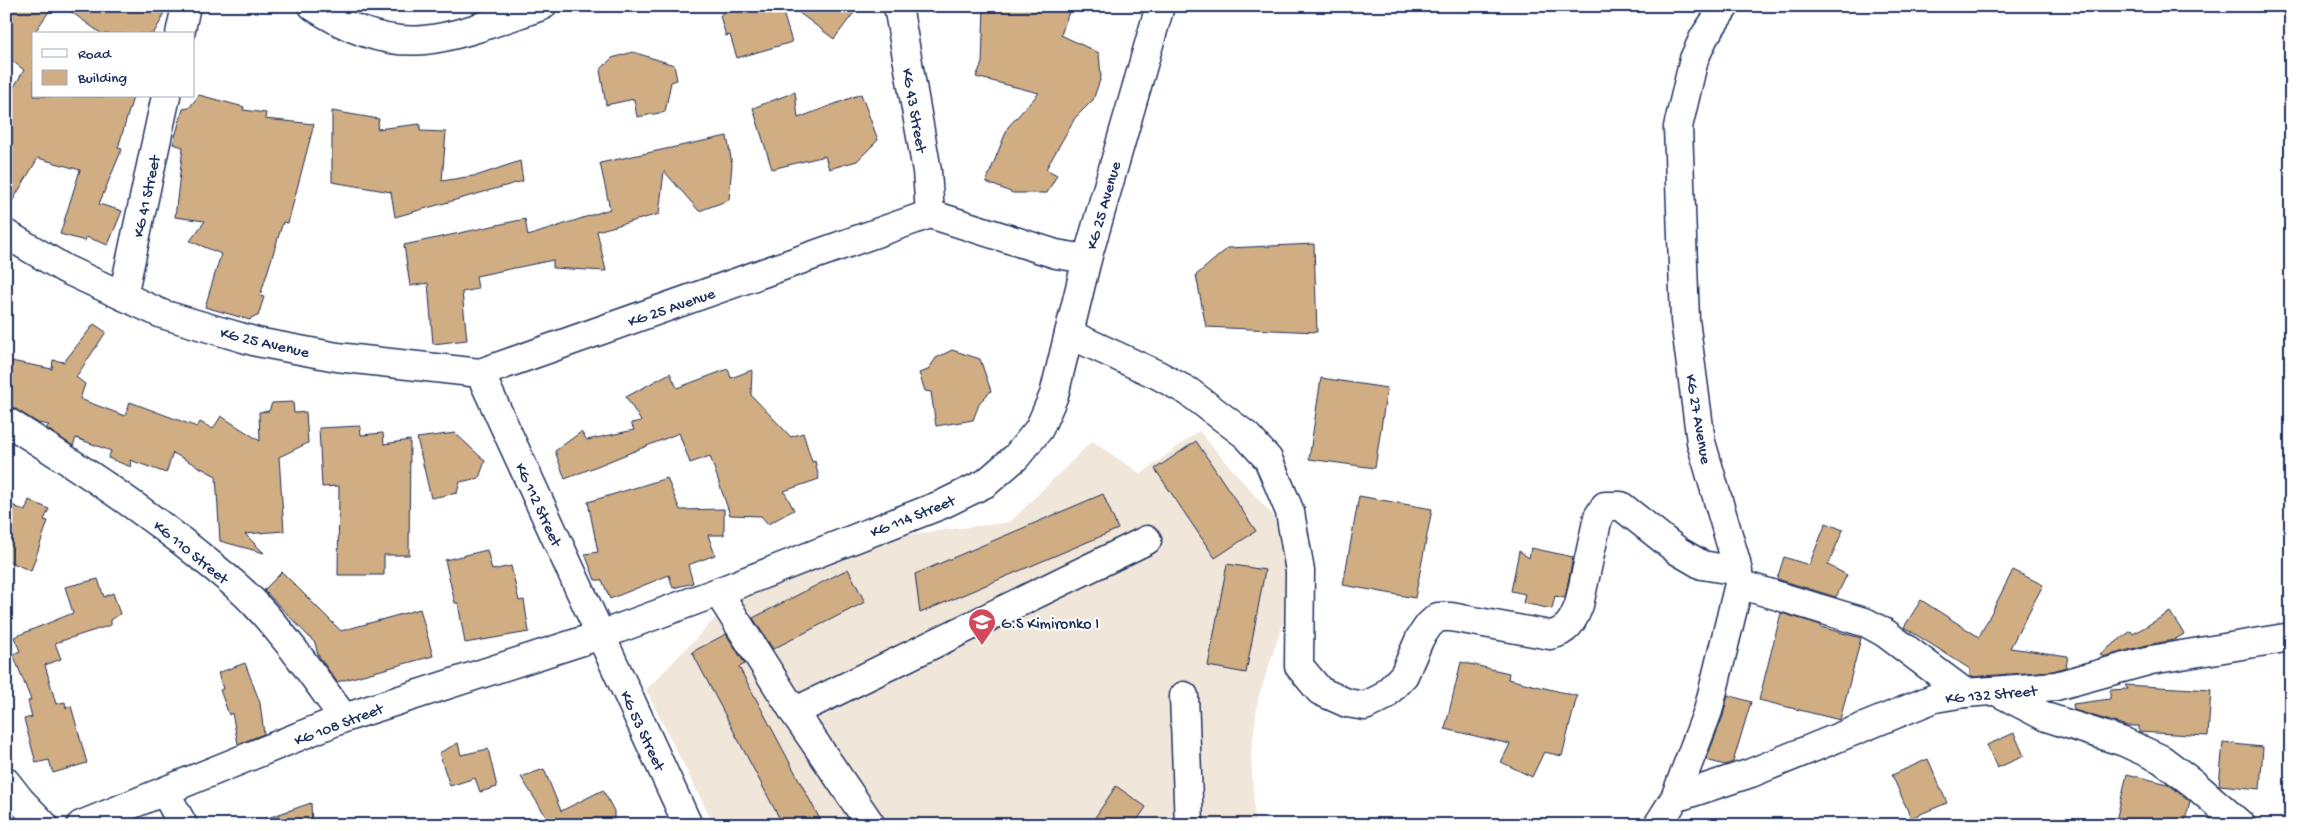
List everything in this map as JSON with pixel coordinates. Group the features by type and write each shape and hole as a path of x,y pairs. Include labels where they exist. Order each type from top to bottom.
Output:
{"street":[{"path":"180,32 186,6"},
{"path":"313,6 337,22 377,37 403,41 433,38 542,6"},
{"name":"KG 43 Street","path":"898,6 927,171 930,214"},
{"name":"KG 25 Avenue","path":"6,234 65,269 162,314 256,342 337,356 480,373 930,214 1056,254 1087,259 1160,6"},
{"name":"KG 27 Avenue","path":"1658,825 1675,798 1708,711 1738,578 1701,442 1685,320 1678,127 1694,59 1704,37 1725,6"},
{"name":"KG 41 Street","path":"123,296 166,98"},
{"name":"KG 114 Street","path":"601,635 718,592 943,504 986,483 1016,457 1039,429 1054,395 1087,259"},
{"path":"1069,334 1158,375 1189,392 1247,436 1268,459 1290,512 1300,571 1299,666 1320,691 1347,703 1365,706 1384,697 1404,675 1420,638 1429,624 1438,617 1451,617 1550,635 1559,633 1568,627 1579,605 1598,517 1605,506 1621,506 1678,551 1702,566 1867,623 1908,649 1965,693"},
{"name":"KG 112 Street","path":"480,373 601,635"},
{"name":"KG 110 Street","path":"6,421 89,474 180,539 227,578 255,604 279,631 344,718"},
{"path":"794,712 1147,540"},
{"path":"718,592 794,712 871,825"},
{"name":"KG 108 Street","path":"81,825 344,718 601,635"},
{"name":"KG 53 Street","path":"601,635 688,825"},
{"name":"KG 132 Street","path":"1675,798 1751,773 1935,698 1965,693 1998,692 2056,686 2151,660 2291,637"},
{"path":"1998,692 2046,717 2124,742 2161,759 2193,783 2241,825"},
{"path":"1184,696 1189,825"},
{"path":"6,782 44,825"},
{"path":"166,792 183,825"}],"shaded area":[{"name":"G.S Kimironko I","path":"1199,431 1279,523 1290,602 1258,699 1251,755 1255,825 714,825 646,690 736,597 854,541 1010,522 1092,441 1141,474"}],"building":[{"path":"6,6 53,6 35,32 32,32 32,98 133,98 118,148 122,149 99,204 122,211 108,245 86,237 85,241 60,234 80,170 38,158 6,212 6,100 24,70 6,56"},
{"path":"63,6 165,6 162,19 154,32 99,32"},
{"path":"728,6 781,6 792,42 737,58 730,35 726,36 720,16"},
{"path":"790,6 859,6 834,39"},
{"path":"984,6 1071,6 1061,35 1099,53 1101,77 1093,100 1075,118 1046,169 1057,175 1047,193 1013,193 986,182 1008,127 1039,93 976,77 982,63"},
{"path":"633,52 674,65 677,80 671,82 665,112 637,117 634,99 606,105 600,70 612,58"},
{"path":"795,92 798,118 861,94 878,140 857,161 829,169 825,156 772,169 753,108"},
{"path":"199,95 244,107 243,110 266,113 265,119 314,124 288,223 283,222 260,296 264,297 258,316 252,317 250,320 205,307 221,254 190,241 205,221 175,217 183,147 173,144 183,109 189,108"},
{"path":"332,111 379,119 377,129 420,124 420,131 446,132 442,181 479,175 520,161 523,181 395,217 391,192 332,182"},
{"path":"727,136 732,164 729,200 699,211 664,171 659,214 597,231 606,271 553,268 553,260 476,276 478,289 462,292 467,340 433,344 428,283 410,286 404,245 525,219 528,236 610,209 600,163"},
{"path":"1314,244 1317,332 1206,327 1196,275 1228,248"},
{"path":"94,324 106,332 76,377 85,384 80,399 125,416 130,402 197,427 200,422 213,429 221,416 260,441 259,412 269,411 272,403 293,402 294,413 306,412 308,443 279,457 284,531 245,534 264,553 220,541 216,476 173,453 166,473 130,460 131,467 108,458 111,451 76,438 73,446 46,428 49,425 38,423 6,403 6,360 52,369 53,360 64,362"},
{"path":"952,350 980,359 991,391 980,402 973,420 936,426 931,392 925,391 919,373 928,370 936,358"},
{"path":"728,369 731,378 752,370 751,395 791,437 803,433 812,462 815,461 819,479 784,491 794,510 768,524 761,516 730,515 710,456 690,463 679,433 565,479 555,451 581,432 587,440 634,430 631,423 641,421 626,397 670,373 677,388"},
{"path":"1321,378 1387,388 1375,468 1309,459"},
{"path":"360,426 361,435 383,433 384,444 410,440 409,555 384,555 384,575 338,575 339,486 322,487 319,428"},
{"path":"455,433 485,461 479,478 460,482 457,493 431,498 417,438"},
{"path":"1196,441 1256,531 1215,558 1155,469"},
{"path":"667,478 680,510 724,509 724,535 708,535 715,555 688,565 693,583 673,588 669,575 610,599 602,580 595,580 585,554 598,552 588,502"},
{"path":"1103,494 1118,529 920,613 915,574"},
{"path":"1359,496 1432,509 1415,598 1343,585"},
{"path":"29,500 49,509 44,520 48,521 31,571 6,560 6,502 25,511"},
{"path":"1826,523 1843,530 1828,565 1847,575 1836,597 1777,579 1784,557 1809,565"},
{"path":"1531,548 1573,557 1565,598 1555,596 1552,609 1523,603 1525,594 1511,591 1519,551 1529,558"},
{"path":"487,550 492,570 511,566 519,601 524,600 529,632 465,643 458,603 455,603 445,560"},
{"path":"1227,564 1265,570 1246,673 1208,666"},
{"path":"848,569 865,602 773,649 753,618"},
{"path":"2013,570 2043,585 2010,648 2068,656 2066,667 2053,671 1970,677 1970,669 1904,627 1921,600 1979,637"},
{"path":"282,572 341,631 420,609 433,656 337,682 318,655 315,643 264,590"},
{"path":"98,579 104,597 113,593 120,614 111,620 111,625 55,643 61,659 45,665 56,704 65,702 66,708 71,706 87,763 53,773 49,760 36,763 24,719 32,717 28,701 31,700 13,654 20,651 14,637 73,613 65,587"},
{"path":"2170,612 2184,634 2174,640 2103,657 2100,654 2131,631 2133,634"},
{"path":"1781,613 1861,638 1840,720 1759,700"},
{"path":"726,634 745,664 739,667 823,825 783,825 692,652"},
{"path":"1461,662 1509,673 1508,679 1577,696 1562,756 1544,752 1532,777 1501,762 1510,744 1445,729"},
{"path":"245,663 260,703 264,734 238,744 232,713 229,715 220,690 223,689 218,673"},
{"path":"2125,685 2211,690 2208,736 2139,732 2139,726 2127,726 2074,710 2073,704 2110,699 2110,690 2128,689"},
{"path":"1728,695 1751,702 1733,762 1725,765 1706,760 1723,716"},
{"path":"2014,733 2024,756 1997,768 1987,745"},
{"path":"458,743 461,755 488,749 497,787 480,792 475,778 450,786 439,753"},
{"path":"2223,743 2263,747 2260,789 2219,785"},
{"path":"1928,759 1947,803 1911,818 1892,775"},
{"path":"544,769 561,811 603,790 614,811 614,825 533,825 547,818 521,777"},
{"path":"2127,774 2168,784 2190,801 2184,825 2115,825"},
{"path":"1116,786 1146,807 1134,825 1090,825"},
{"path":"311,803 312,825 256,825 256,822"}],"place":[{"name":"G.S Kimironko I","path":"982,646"}]}
